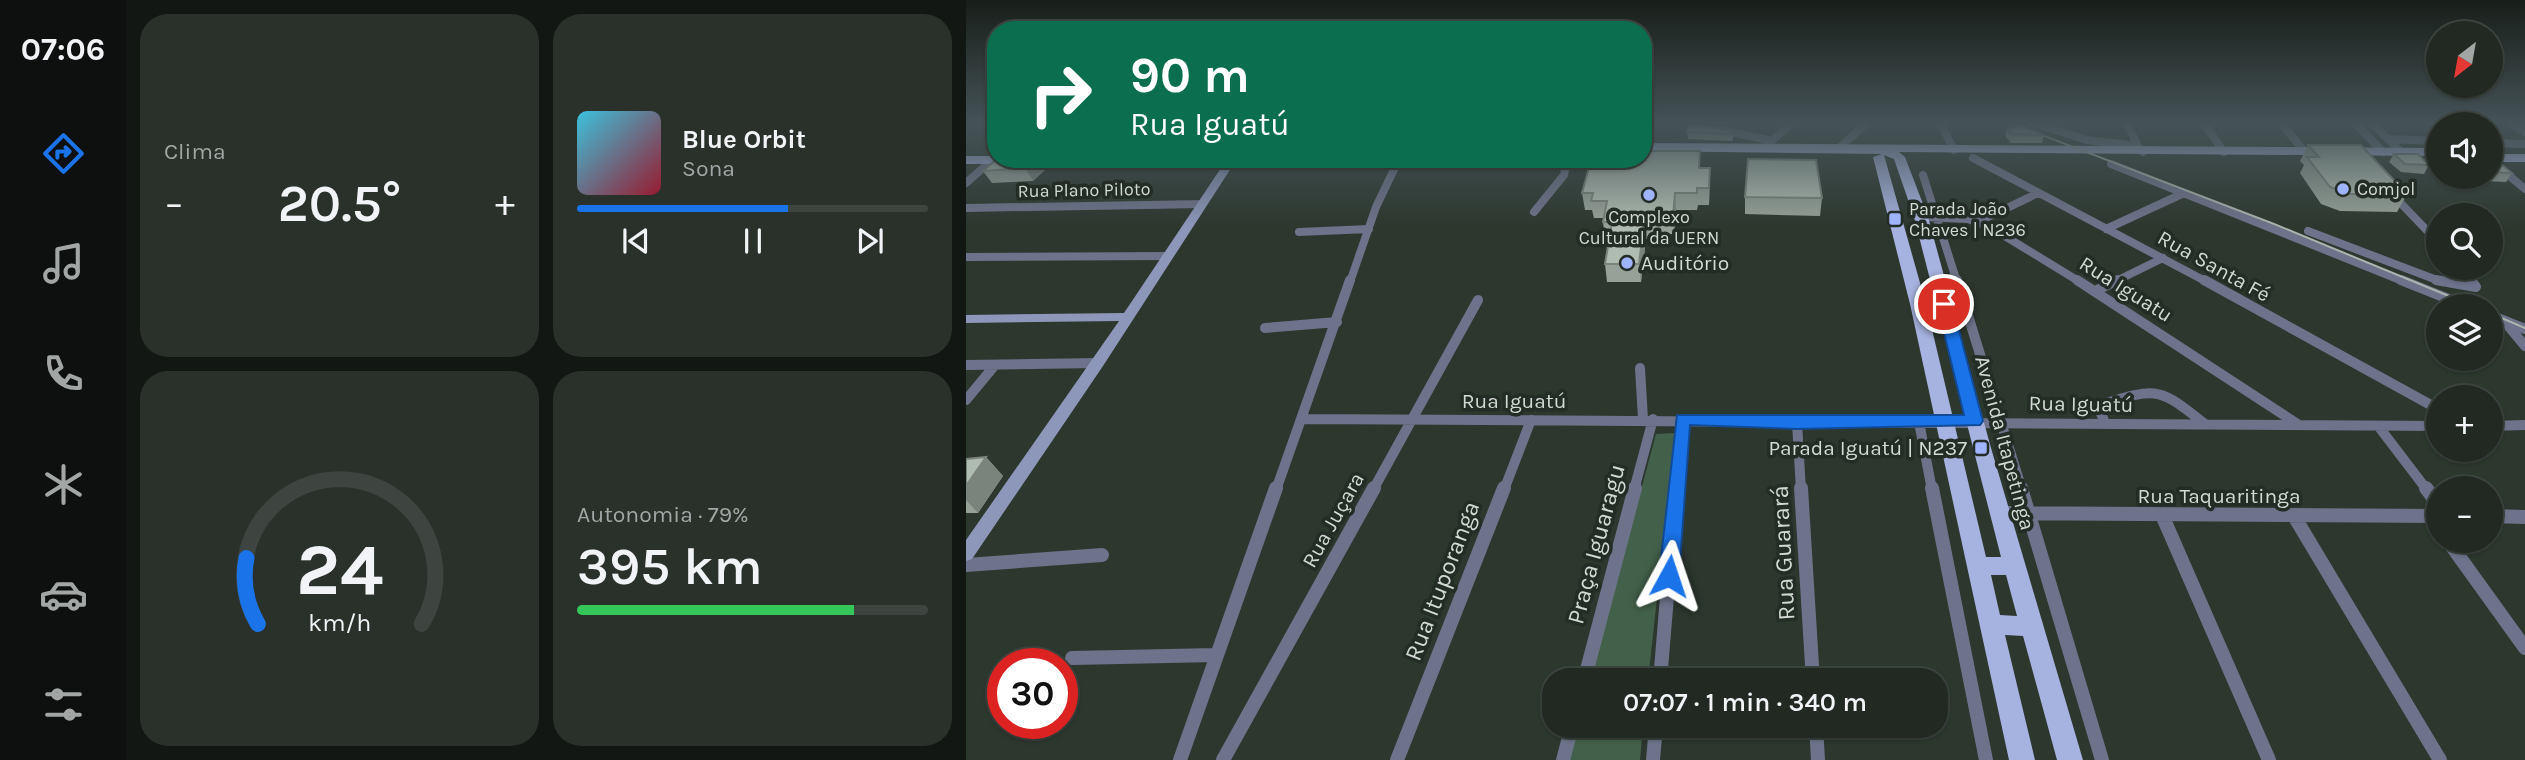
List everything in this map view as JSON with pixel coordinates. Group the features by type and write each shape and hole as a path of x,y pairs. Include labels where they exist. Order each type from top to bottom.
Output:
{"main road":[{"path":"1883,157 2022,760"},
{"path":"1891,157 1909,169 1920,157"},
{"path":"1968,157 2056,157"},
{"path":"2503,159 2525,158"},
{"path":"966,554 1098,363 1226,168"},
{"name":"Avenida Itapetinga","path":"1909,169 1929,217 1947,312 1974,421 2070,760"},
{"path":"1919,312 1947,312"},
{"path":"966,319 1128,317"},
{"path":"1977,566 2015,566"},
{"path":"1991,625 2032,626"}],"street":[{"name":"Rua Santa Fé","path":"1973,158 2163,258 2426,402"},
{"path":"966,183 987,164"},
{"path":"2111,164 2436,294"},
{"path":"1180,760 1304,419 1369,229 1395,168"},
{"path":"1534,212 1564,175 1565,168"},
{"path":"2503,170 2525,189"},
{"path":"2384,186 2426,230"},
{"path":"1978,222 2038,193"},
{"path":"2106,229 2184,193"},
{"name":"Rua Plano Piloto","path":"966,208 1202,204"},
{"name":"Rua Iguatu","path":"1929,217 1978,222 2095,291 2299,425"},
{"name":"Avenida Itapetinga","path":"1929,217 2002,422 2102,760"},
{"path":"1300,232 1369,229"},
{"path":"2308,230 2426,276"},
{"path":"966,257 1168,256"},
{"path":"2095,291 2163,258"},
{"path":"2440,280 2476,287 2471,280"},
{"name":"Rua Juçara","path":"1223,760 1478,300"},
{"path":"2503,320 2525,329"},
{"path":"2503,320 2525,346"},
{"path":"1265,328 1337,322"},
{"path":"966,365 1098,363"},
{"path":"966,400 995,365"},
{"name":"Praça Iguaragu","path":"1587,668 1648,419 1640,368"},
{"path":"2105,423 2100,411 2103,404 2151,389 2166,393 2205,424"},
{"name":"Rua Iguatú","path":"1304,419 1682,419 1797,423 1974,421 2426,426"},
{"path":"1661,668 1682,419"},
{"name":"Rua Ituporanga","path":"1397,760 1531,420"},
{"path":"1919,422 1986,760"},
{"name":"Rua Guarará","path":"1797,423 1812,668"},
{"path":"2503,426 2525,425"},
{"path":"2379,427 2426,488"},
{"name":"Rua Taquaritinga","path":"2000,513 2426,516"},
{"path":"2162,515 2269,760"},
{"path":"2294,516 2440,760"},
{"path":"2503,516 2525,517"},
{"path":"2457,553 2525,648"},
{"path":"966,565 1102,555"},
{"path":"1078,658 1216,655"},
{"path":"1563,760 1569,738"},
{"path":"1653,760 1655,738"},
{"path":"1817,738 1818,760"}],"green space":[{"path":"1675,433 1649,668 1593,668 1656,434"},
{"path":"1575,738 1642,738 1640,760 1569,760"}],"building":[{"name":"Complexo Cultural da UERN","path":"1652,157 1700,157 1699,168 1710,168 1709,188 1697,188 1697,193 1675,193 1673,216 1665,216 1665,222 1644,222 1639,264 1605,264 1612,222 1603,222 1607,201 1591,201 1593,193 1582,193 1589,168 1652,168"},
{"path":"2307,157 2373,157 2407,194 2349,194 2330,187"},
{"path":"2398,157 2421,157 2426,165 2405,164"},
{"path":"1748,159 1816,160 1822,198 1745,197"},
{"path":"2503,166 2512,173 2503,173"},
{"path":"987,168 1025,168 983,171"},
{"path":"986,457 966,486 966,459"}],"tram line":[{"path":"2100,157 2274,224 2444,294"},
{"path":"2503,319 2525,328"}],"place":[{"name":"Comjol","path":"2343,189"},
{"name":"Complexo Cultural da UERN","path":"1649,195"},
{"name":"Parada João Chaves | N236","path":"1895,219"},
{"name":"Auditório","path":"1627,263"},
{"name":"Parada Iguatú | N237","path":"1981,448"}],"route":[{"path":"1669,576 1682,419 1797,423 1974,421 1944,304"}]}
